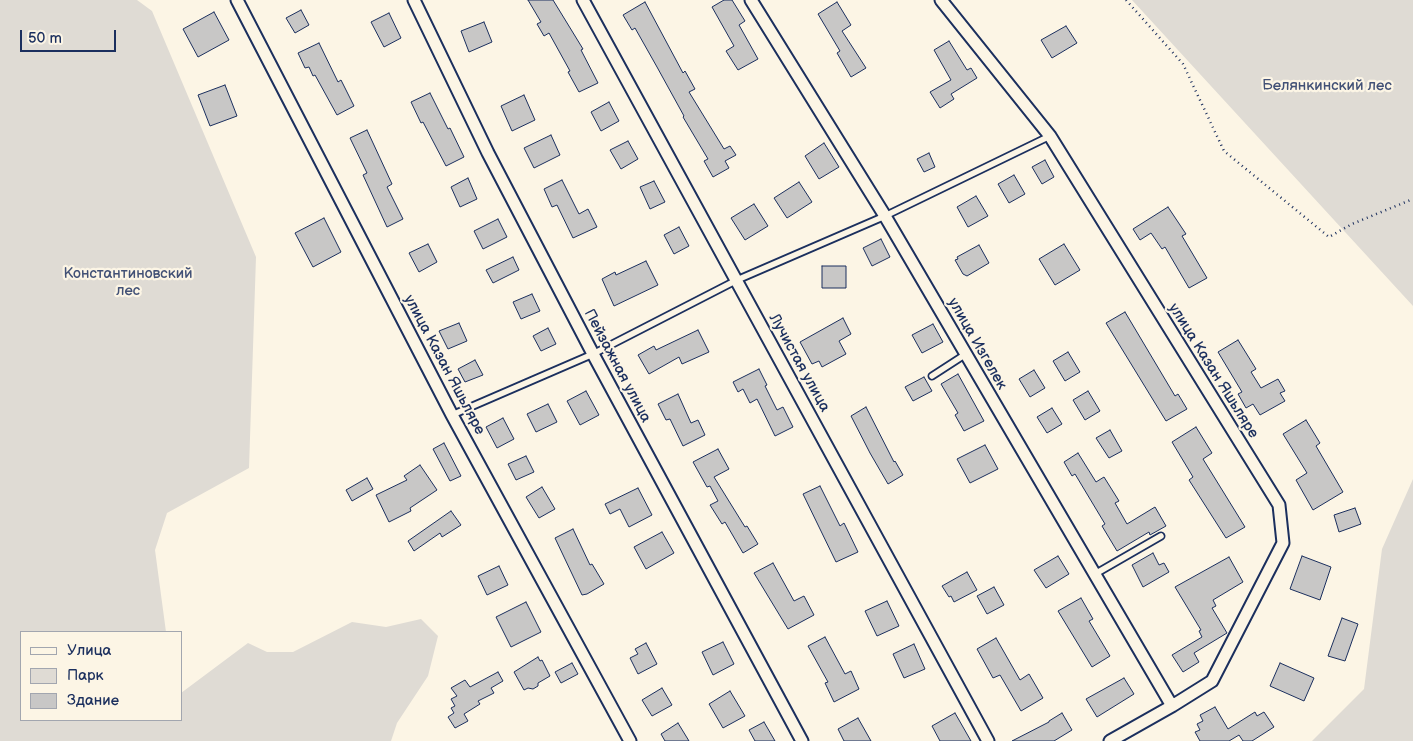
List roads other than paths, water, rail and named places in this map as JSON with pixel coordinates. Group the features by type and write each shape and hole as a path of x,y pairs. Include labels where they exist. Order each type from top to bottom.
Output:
{"street":[{"name":"улица Казан Яшьляре","path":"237,0 452,415 630,741"},
{"name":"Пейзажная улица","path":"414,0 488,153 593,354 802,741"},
{"name":"Лучистая улица","path":"583,0 988,741"},
{"name":"улица Изгелек","path":"751,0 885,216 1172,706"},
{"name":"улица Казан Яшьляре","path":"941,0 1050,136 1279,505 1282,543 1212,682 1110,741"}],"lane":[{"path":"452,415 593,354 737,280 885,216 1050,136"},
{"path":"932,376 966,354"},
{"path":"1095,574 1161,536"}],"park label":[{"name":"Белянкинский лес","path":"1327,86"},
{"name":"Константиновский лес","path":"128,282"}]}
